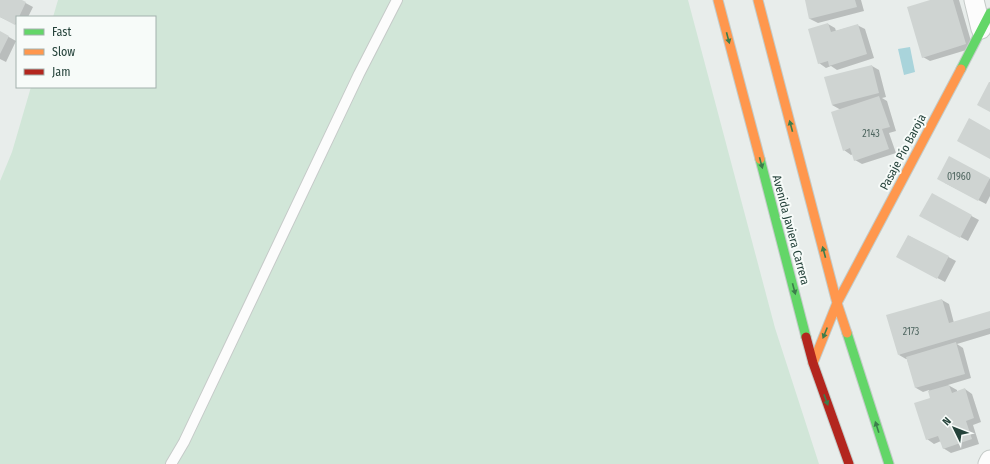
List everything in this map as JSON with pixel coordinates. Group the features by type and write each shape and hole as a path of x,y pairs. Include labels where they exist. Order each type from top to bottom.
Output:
{"main road":[{"name":"Avenida Javiera Carrera","path":"718,0 813,363 849,464"},
{"path":"758,0 837,303 889,464"},
{"name":"Pasaje Pío Baroja","path":"813,363 837,303 986,21"}],"street":[{"path":"974,0 986,21"},
{"path":"988,464 990,460"}],"lane":[{"path":"172,464 184,442 359,74 397,0"}],"green space":[{"path":"58,0 688,0 775,328 819,464 0,464 0,181 12,152 31,88 156,88 156,16 53,16"}],"water":[{"path":"910,47 915,72 904,75 898,49"}],"building":[{"path":"0,0 22,0 26,2 19,16 16,16 15,25 0,17"},
{"path":"805,0 855,0 857,7 809,19"},
{"path":"930,0 953,0 966,44 922,58 907,7"},
{"path":"828,23 831,32 858,24 867,54 829,66 828,61 818,64 808,29"},
{"path":"0,31 9,36 0,54"},
{"path":"872,65 879,93 832,105 824,77"},
{"path":"990,82 990,112 977,105"},
{"path":"879,96 890,127 882,129 889,149 854,161 850,148 843,151 831,112"},
{"path":"969,118 990,130 990,159 957,141"},
{"path":"949,156 990,178 978,201 937,179"},
{"path":"932,193 972,215 960,238 919,216"},
{"path":"908,235 949,256 937,279 896,257"},
{"path":"942,299 949,323 990,311 990,328 898,355 886,315"},
{"path":"956,342 965,374 915,388 906,357"},
{"path":"949,385 952,393 965,388 974,418 966,421 972,439 943,449 938,436 926,440 914,403 930,398 928,391"}],"traffic: fast":[{"path":"961,69 990,13"},
{"path":"760,159 806,337"},
{"path":"847,333 889,464"}],"traffic: slow":[{"path":"718,0 760,159"},
{"path":"758,0 837,303 847,333"},
{"path":"837,303 961,69"},
{"path":"813,363 837,303"}],"traffic: jam":[{"path":"806,337 813,363 849,464"}]}
